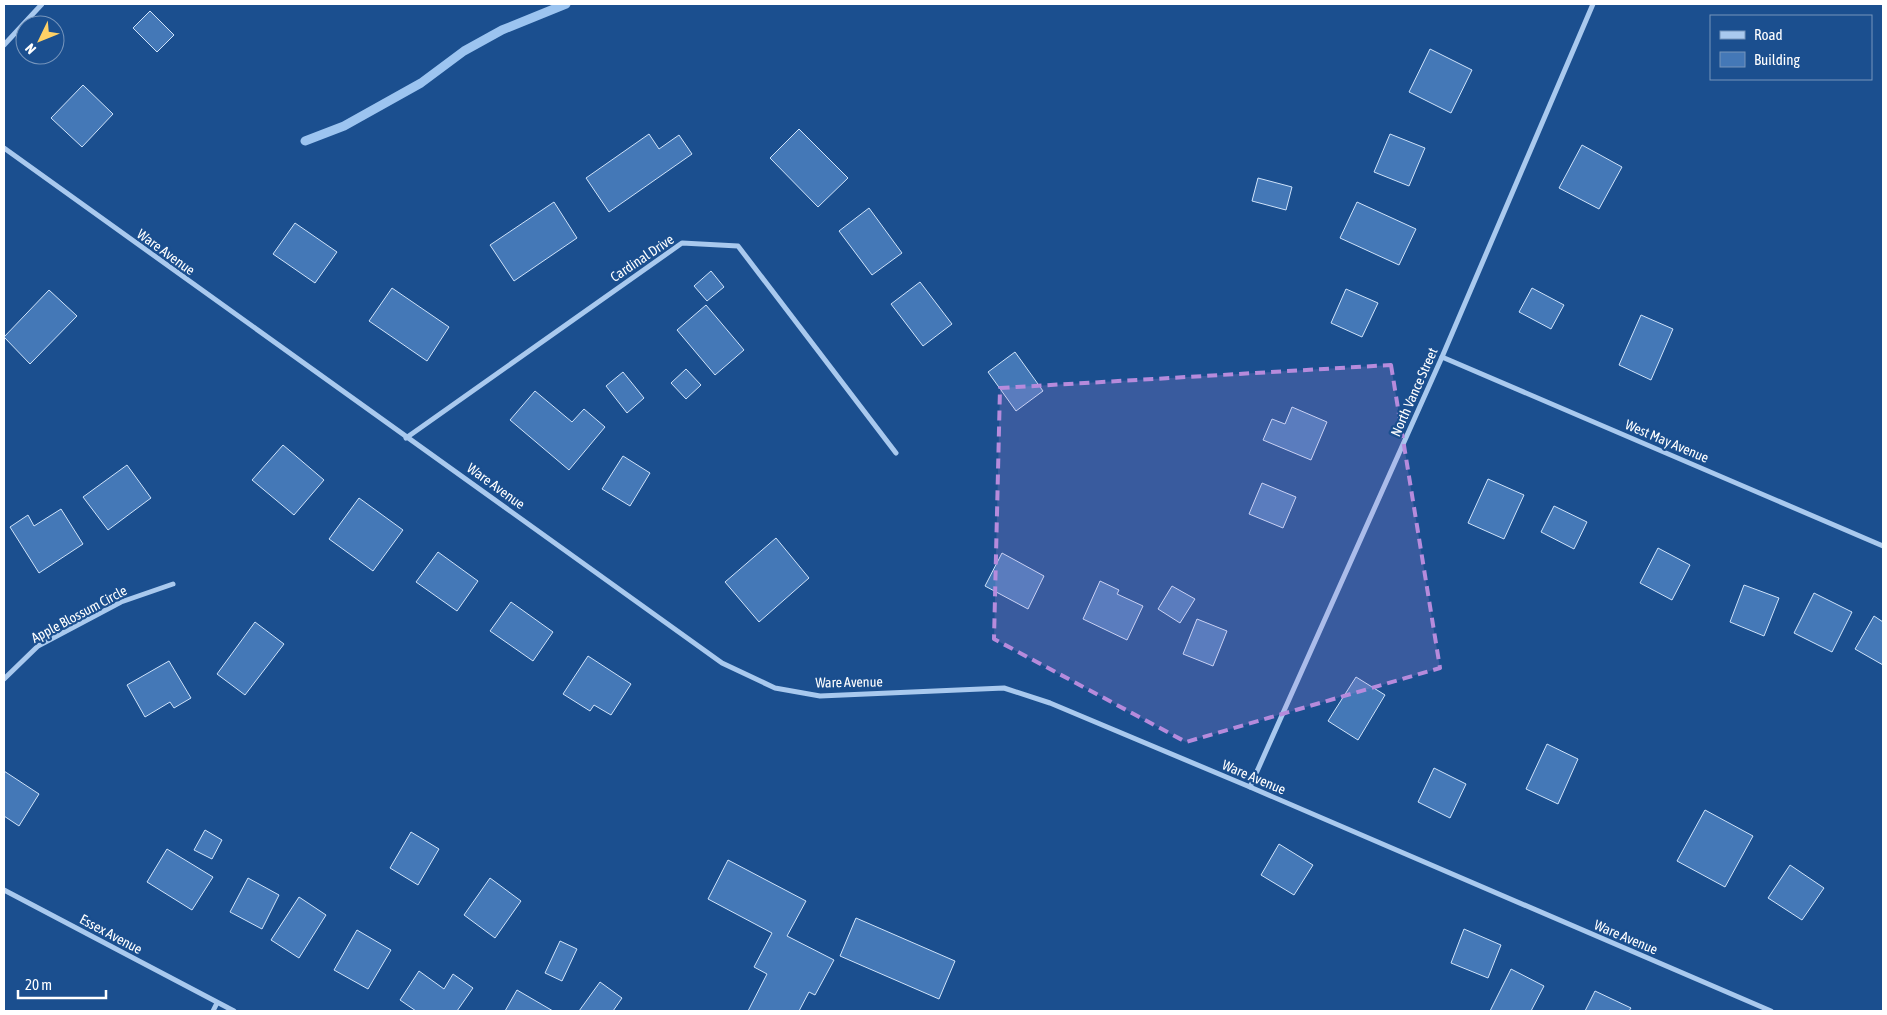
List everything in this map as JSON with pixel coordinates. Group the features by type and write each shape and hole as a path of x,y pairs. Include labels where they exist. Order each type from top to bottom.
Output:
{"street":[{"path":"4,45 42,4"},
{"name":"North Vance Street","path":"1250,786 1442,357 1593,4"},
{"name":"Ware Avenue","path":"4,148 406,438 460,473 722,663 775,688 820,696 1004,688 1050,703 1250,786 1771,1011"},
{"name":"Cardinal Drive","path":"406,438 682,242 738,246 896,453"},
{"name":"West May Avenue","path":"1442,357 1883,546"},
{"name":"Apple Blossum Circle","path":"4,679 38,646 121,602 173,584"},
{"name":"Essex Avenue","path":"4,890 234,1011"},
{"path":"213,1011 217,1003"}],"highlighted area":[{"path":"1391,365 1440,668 1186,742 994,639 1000,388"}],"building":[{"path":"150,11 174,35 157,52 133,28"},
{"path":"1430,49 1472,70 1451,113 1409,92"},
{"path":"83,85 113,114 82,147 51,118"},
{"path":"799,129 848,178 818,207 770,158"},
{"path":"649,134 659,149 679,135 692,154 609,212 586,178"},
{"path":"1390,134 1425,148 1409,186 1374,172"},
{"path":"1582,145 1622,167 1599,209 1559,188"},
{"path":"1258,178 1292,187 1286,210 1252,201"},
{"path":"554,202 577,238 514,281 490,245"},
{"path":"1357,202 1416,229 1399,265 1340,238"},
{"path":"869,208 902,253 872,275 839,231"},
{"path":"295,223 337,252 315,283 273,254"},
{"path":"711,271 724,287 707,301 694,286"},
{"path":"920,282 952,324 923,346 891,304"},
{"path":"392,288 449,327 427,361 369,321"},
{"path":"1532,288 1564,305 1551,329 1519,312"},
{"path":"1346,289 1378,303 1362,337 1331,323"},
{"path":"49,290 77,316 30,364 4,337"},
{"path":"706,305 744,350 715,375 677,330"},
{"path":"1641,315 1673,329 1651,380 1619,365"},
{"path":"1015,352 1043,391 1016,411 988,372"},
{"path":"686,369 701,385 686,399 671,383"},
{"path":"623,372 644,398 627,413 606,386"},
{"path":"535,391 572,422 584,409 605,427 569,470 510,420"},
{"path":"1292,407 1327,422 1311,460 1263,440 1272,419 1285,424"},
{"path":"283,445 324,480 294,515 252,480"},
{"path":"623,456 650,473 630,506 602,489"},
{"path":"127,465 151,498 108,530 83,497"},
{"path":"1488,479 1524,495 1504,539 1468,523"},
{"path":"1262,483 1296,497 1283,528 1249,514"},
{"path":"359,498 403,530 373,571 329,539"},
{"path":"1554,506 1587,522 1574,549 1541,532"},
{"path":"61,509 83,544 39,573 10,527 28,515 34,526"},
{"path":"776,538 809,578 759,622 725,582"},
{"path":"1658,548 1690,565 1672,600 1640,583"},
{"path":"438,552 478,581 457,611 416,582"},
{"path":"1002,553 1044,576 1028,609 985,586"},
{"path":"1100,581 1119,590 1117,594 1143,606 1127,640 1083,619"},
{"path":"1744,585 1779,598 1764,636 1730,622"},
{"path":"1172,586 1195,599 1180,623 1158,609"},
{"path":"1814,593 1852,612 1832,652 1794,633"},
{"path":"511,602 553,632 533,661 490,631"},
{"path":"1874,616 1883,622 1883,665 1855,649"},
{"path":"1197,619 1227,631 1213,666 1183,654"},
{"path":"255,622 284,644 245,695 217,674"},
{"path":"588,656 631,684 611,715 594,705 590,711 563,694"},
{"path":"169,661 191,698 174,708 170,702 145,717 127,685"},
{"path":"1356,677 1385,695 1358,740 1328,721"},
{"path":"1547,744 1578,759 1558,804 1526,789"},
{"path":"1434,768 1466,784 1450,818 1418,802"},
{"path":"4,771 39,794 19,826 4,816"},
{"path":"1705,810 1753,836 1725,887 1677,861"},
{"path":"205,830 222,840 212,859 194,850"},
{"path":"411,832 439,849 418,885 390,868"},
{"path":"1279,844 1313,865 1294,895 1261,875"},
{"path":"167,849 213,877 192,910 147,882"},
{"path":"728,860 806,901 787,936 834,960 815,995 809,992 799,1011 748,1011 767,974 754,967 772,933 708,899"},
{"path":"1790,865 1824,888 1802,920 1768,898"},
{"path":"248,878 279,895 262,929 230,912"},
{"path":"490,878 521,901 495,938 464,915"},
{"path":"299,897 326,915 299,958 271,940"},
{"path":"856,918 955,961 939,999 840,956"},
{"path":"1464,929 1501,945 1488,978 1451,963"},
{"path":"357,930 391,950 368,989 334,970"},
{"path":"560,941 577,949 562,981 545,973"},
{"path":"1511,969 1544,986 1531,1011 1490,1011"},
{"path":"419,971 444,989 453,974 473,988 457,1011 416,1011 400,1000"},
{"path":"600,982 622,998 613,1011 579,1011"},
{"path":"517,990 553,1011 505,1011"},
{"path":"1595,991 1631,1008 1629,1011 1585,1011"}],"waterway":[{"path":"305,141 344,126 421,83 464,51 502,30 566,4"}]}
